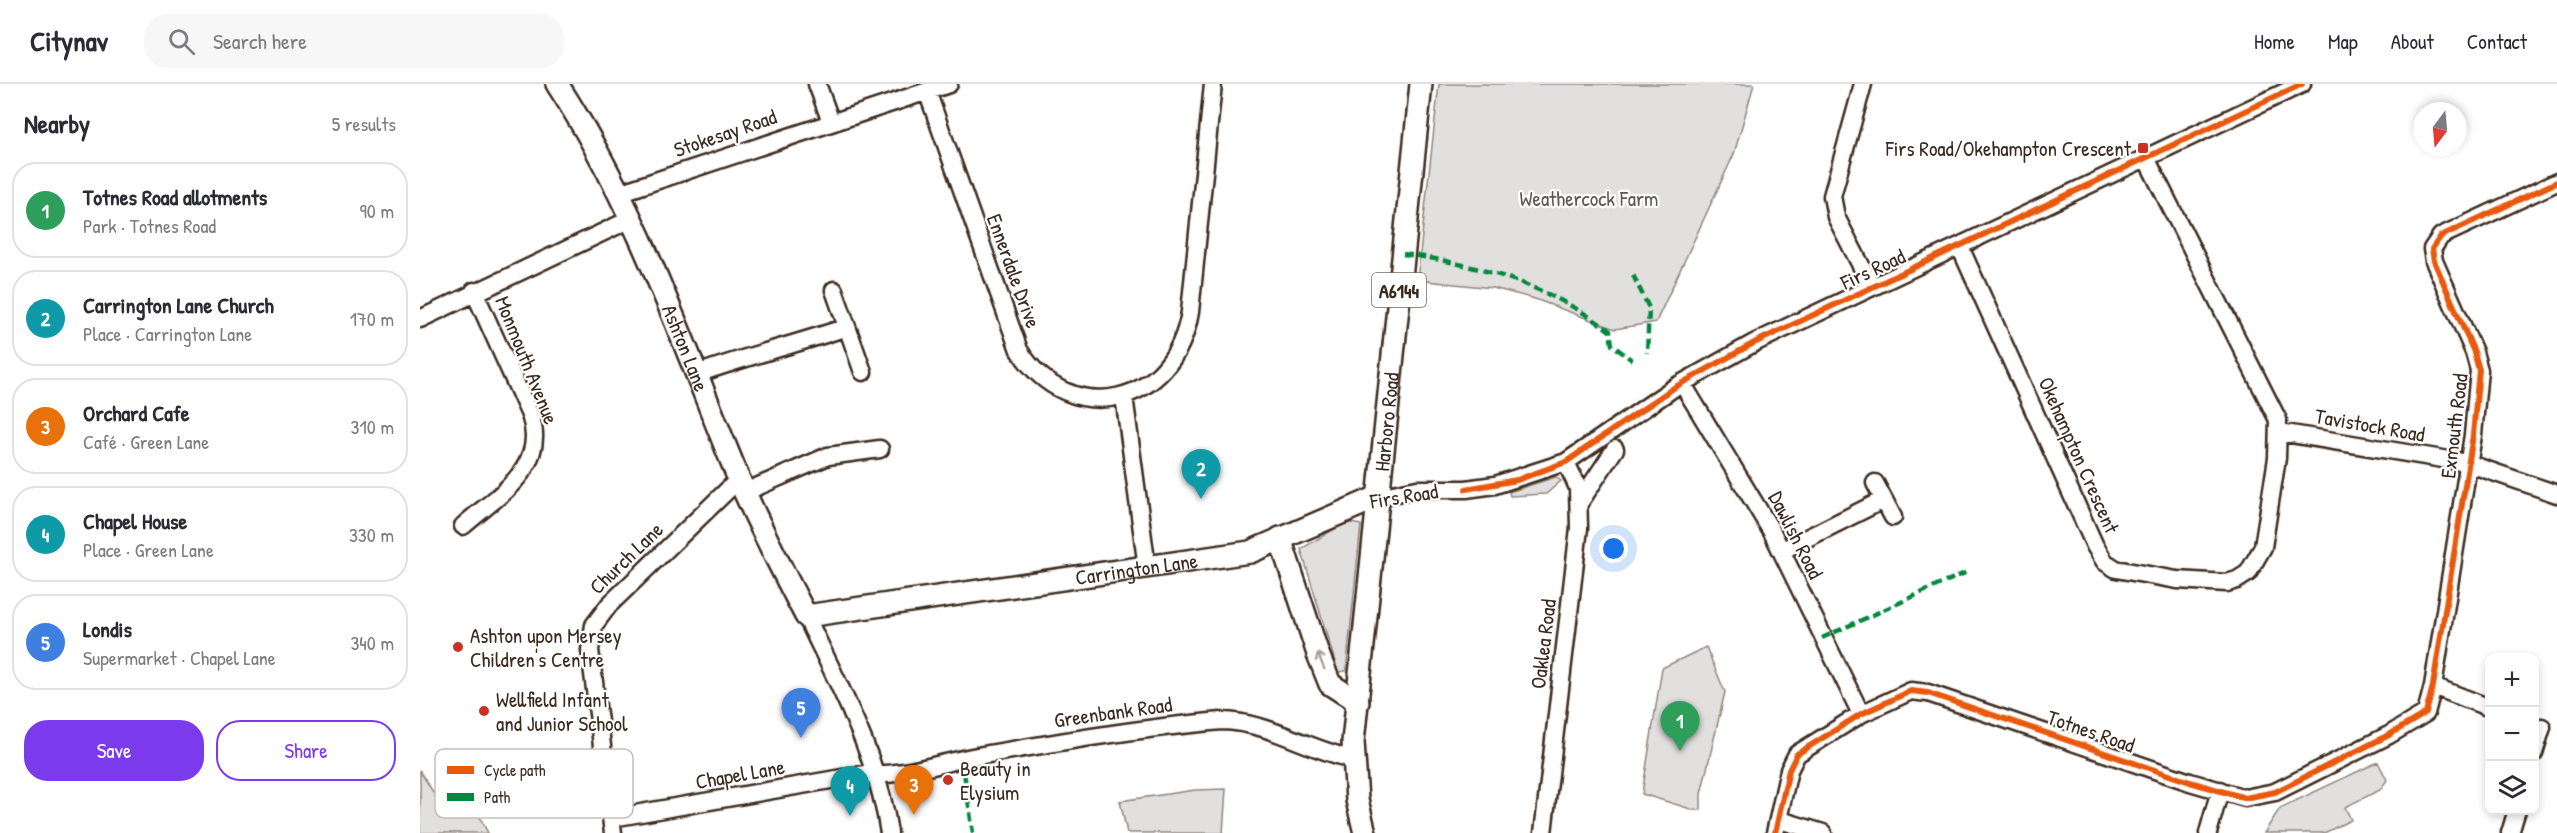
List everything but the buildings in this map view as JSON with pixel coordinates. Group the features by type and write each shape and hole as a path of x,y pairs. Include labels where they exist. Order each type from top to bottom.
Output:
{"main road":[{"name":"Ashton Lane","path":"557,84 590,135 619,193 697,374 742,486 806,616"},
{"name":"Harboro Road","path":"1353,759 1421,84"},
{"name":"Firs Road","path":"1280,538 1378,497"},
{"name":"Carrington Lane","path":"806,616 1250,552 1280,538"},
{"path":"1280,538 1317,654 1330,684 1358,702"},
{"name":"A6144","path":"1353,759 1357,800 1365,833"}],"street":[{"path":"818,84 831,122"},
{"name":"Stokesay Road","path":"619,193 949,84"},
{"name":"Ennerdale Drive","path":"927,91 1011,329 1029,366 1058,389 1075,395 1124,396 1149,384 1168,367 1184,340 1188,327 1213,84"},
{"path":"1863,84 1832,196 1836,217 1872,287"},
{"name":"Firs Road","path":"1378,497 1417,489 1466,489 1495,485 1566,462 1682,383 1754,343 2146,160 2302,84"},
{"name":"Okehampton Crescent","path":"1960,247 2095,546 2105,562 2116,569 2213,583 2237,580 2248,573 2263,547 2279,432 2278,420 2146,160"},
{"name":"Exmouth Road","path":"2433,686 2479,370 2475,352 2434,261 2432,249 2441,236 2557,182"},
{"path":"420,319 474,291 631,219"},
{"path":"834,290 863,372"},
{"name":"Monmouth Avenue","path":"464,526 522,472 532,456 536,435 530,415 474,291"},
{"path":"697,374 751,354 787,347 847,327"},
{"name":"Dawlish Road","path":"1682,383 1781,551 1861,714"},
{"path":"1124,396 1148,568"},
{"name":"Tavistock Road","path":"2279,432 2467,464 2557,494"},
{"path":"742,486 828,456 880,449"},
{"path":"1580,502 1615,449"},
{"name":"Oaklea Road","path":"1544,833 1580,502 1578,488 1566,462"},
{"path":"1875,483 1893,517"},
{"name":"Church Lane","path":"602,749 591,660 594,625 609,605 742,486"},
{"path":"1781,551 1883,500"},
{"path":"806,616 849,707 876,775 884,799 890,833"},
{"path":"2433,686 2487,707"},
{"name":"Totnes Road","path":"1778,826 1792,761 1802,750 1861,714 1911,692 1928,693 2246,798 2260,797 2285,787 2389,735 2426,713 2433,686"},
{"name":"Greenbank Road","path":"876,775 889,776 962,759 1031,747 1222,721 1240,721 1263,727 1327,754 1353,759"},
{"path":"2539,743 2545,728"},
{"name":"Chapel Lane","path":"612,826 861,775 876,775"},
{"path":"2208,833 2220,790"},
{"path":"2510,833 2515,815"},
{"path":"1778,826 1822,833"}],"green space":[{"name":"Weathercock Farm","path":"1439,84 1754,84 1734,154 1656,322 1615,329 1535,299 1493,288 1417,280"},
{"path":"1556,477 1561,481 1546,494 1510,496 1509,492"},
{"path":"1352,523 1361,525 1346,671 1338,672 1301,549 1341,525"},
{"path":"1706,647 1725,692 1701,794 1701,810 1694,810 1642,794 1662,668"},
{"path":"2378,762 2387,780 2380,790 2345,807 2351,820 2324,833 2264,833 2280,808"},
{"path":"420,771 435,795 435,818 480,818 488,833 420,833"},
{"path":"1226,789 1223,833 1127,833 1120,801 1195,790"}],"marked path":[{"path":"1403,254 1485,271 1538,290 1587,315 1610,331 1612,345 1632,360"},
{"path":"1633,275 1649,308 1647,353"},
{"path":"1822,638 1967,572"},
{"path":"962,759 973,833"}],"cycle path":[{"path":"1466,489 1517,480 1566,462 1675,387 1754,343 2302,84"},
{"path":"1775,833 1789,770 1797,754 1861,714 1911,691 1928,693 2190,782 2245,798 2275,792 2389,735 2426,713 2433,686 2473,435 2479,370 2474,352 2434,261 2432,249 2441,236 2557,182"}],"place":[{"name":"Firs Road/Okehampton Crescent","path":"2143,148"},
{"name":"Carrington Lane Church","path":"1201,499"},
{"name":"Ashton upon Mersey Children's Centre","path":"458,647"},
{"name":"Wellfield Infant and Junior School","path":"484,711"},
{"name":"Londis","path":"801,738"},
{"name":"Totnes Road allotments","path":"1680,751"},
{"name":"Beauty in Elysium","path":"948,780"},
{"name":"Orchard Cafe","path":"914,815"},
{"name":"Chapel House","path":"850,816"}]}
